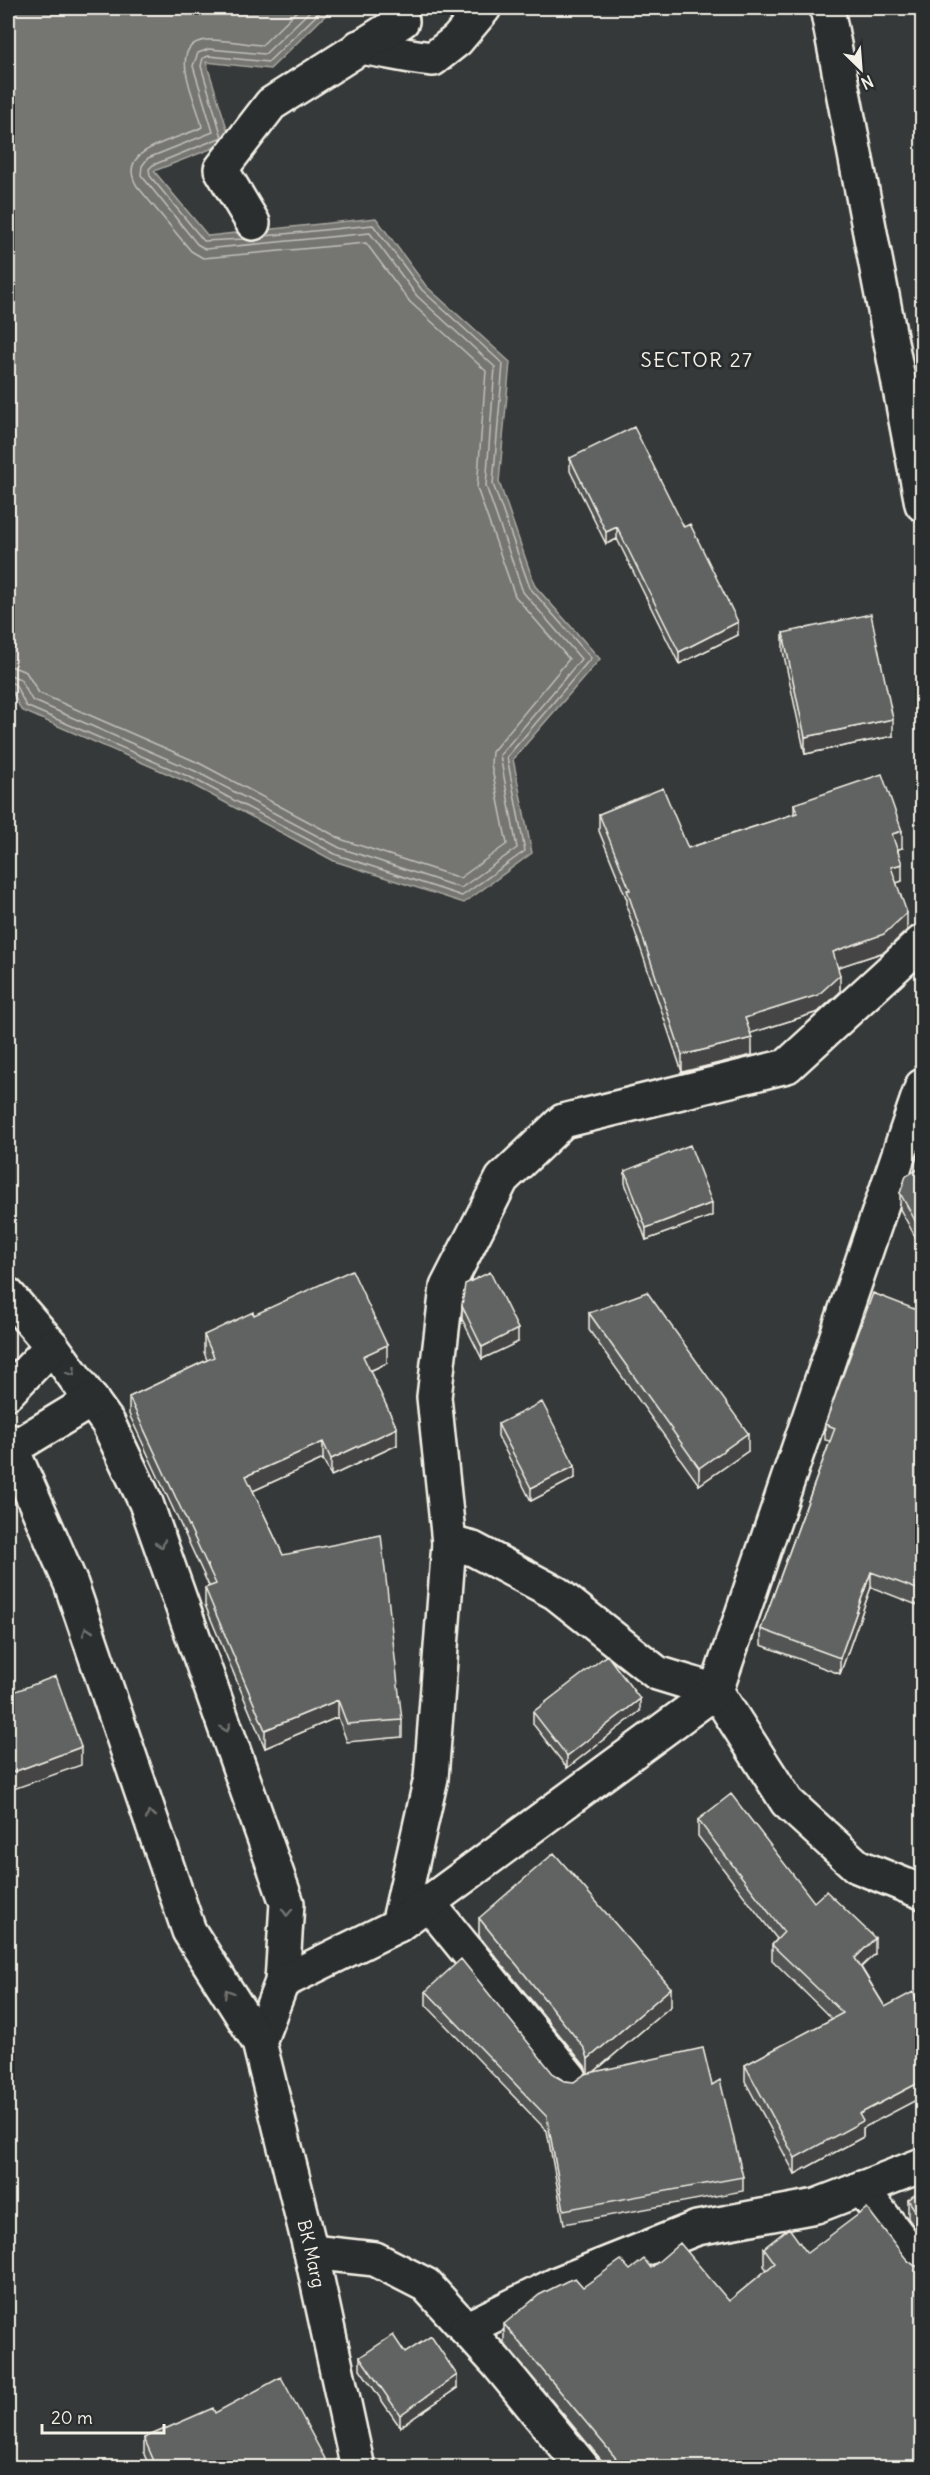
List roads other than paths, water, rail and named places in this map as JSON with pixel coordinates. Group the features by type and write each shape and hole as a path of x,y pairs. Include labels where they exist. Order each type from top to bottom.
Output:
{"street":[{"path":"253,223 221,169 271,104 402,21 396,8"},
{"path":"359,47 391,51 406,57 434,59 457,40 484,8"},
{"path":"827,8 922,504"},
{"path":"398,1925 431,1778 449,1543 434,1397 447,1287 502,1179 563,1121 787,1066 922,942"},
{"path":"282,1982 398,1925 716,1691 922,1086"},
{"path":"8,1295 52,1346 108,1423 146,1503 287,1903 282,1982 259,2042"},
{"path":"8,1392 52,1346"},
{"path":"9,1447 92,1400"},
{"name":"BK Marg","path":"9,1447 71,1584 189,1931 259,2042 311,2252 358,2468"},
{"path":"449,1543 473,1549 556,1593 657,1673 716,1691 787,1802 857,1866 922,1892"},
{"path":"428,1903 570,2078"},
{"path":"466,2329 559,2283 696,2228 816,2206 922,2165"},
{"path":"861,2188 922,2267"},
{"path":"311,2252 375,2259 426,2285 584,2468"}],"water":[{"path":"8,8 333,8 270,69 206,62 231,141 154,171 208,236 376,218 426,286 510,362 499,482 535,586 600,659 513,759 532,853 464,903 334,861 189,783 21,710 8,683"}],"district":[{"name":"SECTOR 27","path":"697,360"}]}
